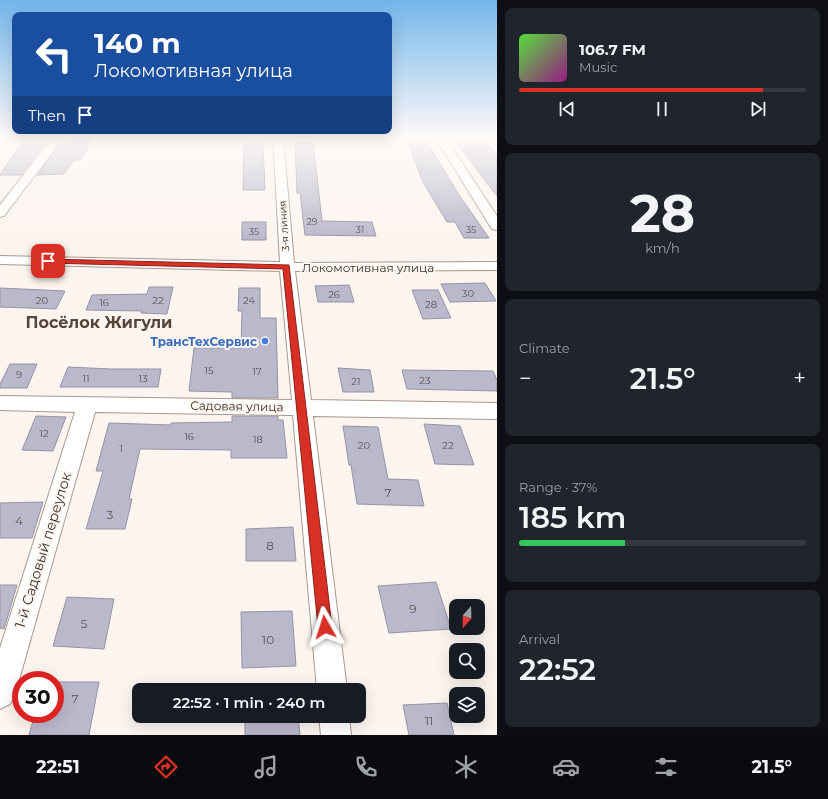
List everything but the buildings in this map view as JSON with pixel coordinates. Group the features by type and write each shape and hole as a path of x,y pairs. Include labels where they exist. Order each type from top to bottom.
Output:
{"street":[{"path":"0,213 32,171"},
{"name":"3-я линия","path":"280,171 286,267 331,683"},
{"path":"462,171 497,226"},
{"name":"Локомотивная улица","path":"0,260 286,267 497,266"},
{"name":"Садовая улица","path":"0,403 497,411"},
{"name":"1-й Садовый переулок","path":"0,694 87,405"},
{"path":"335,723 336,735"}],"place":[{"name":"ТрансТехСервис","path":"265,341"}],"district":[{"name":"Посёлок Жигули","path":"99,322"}],"route":[{"path":"48,261 286,267 304,422 325,627"}]}
